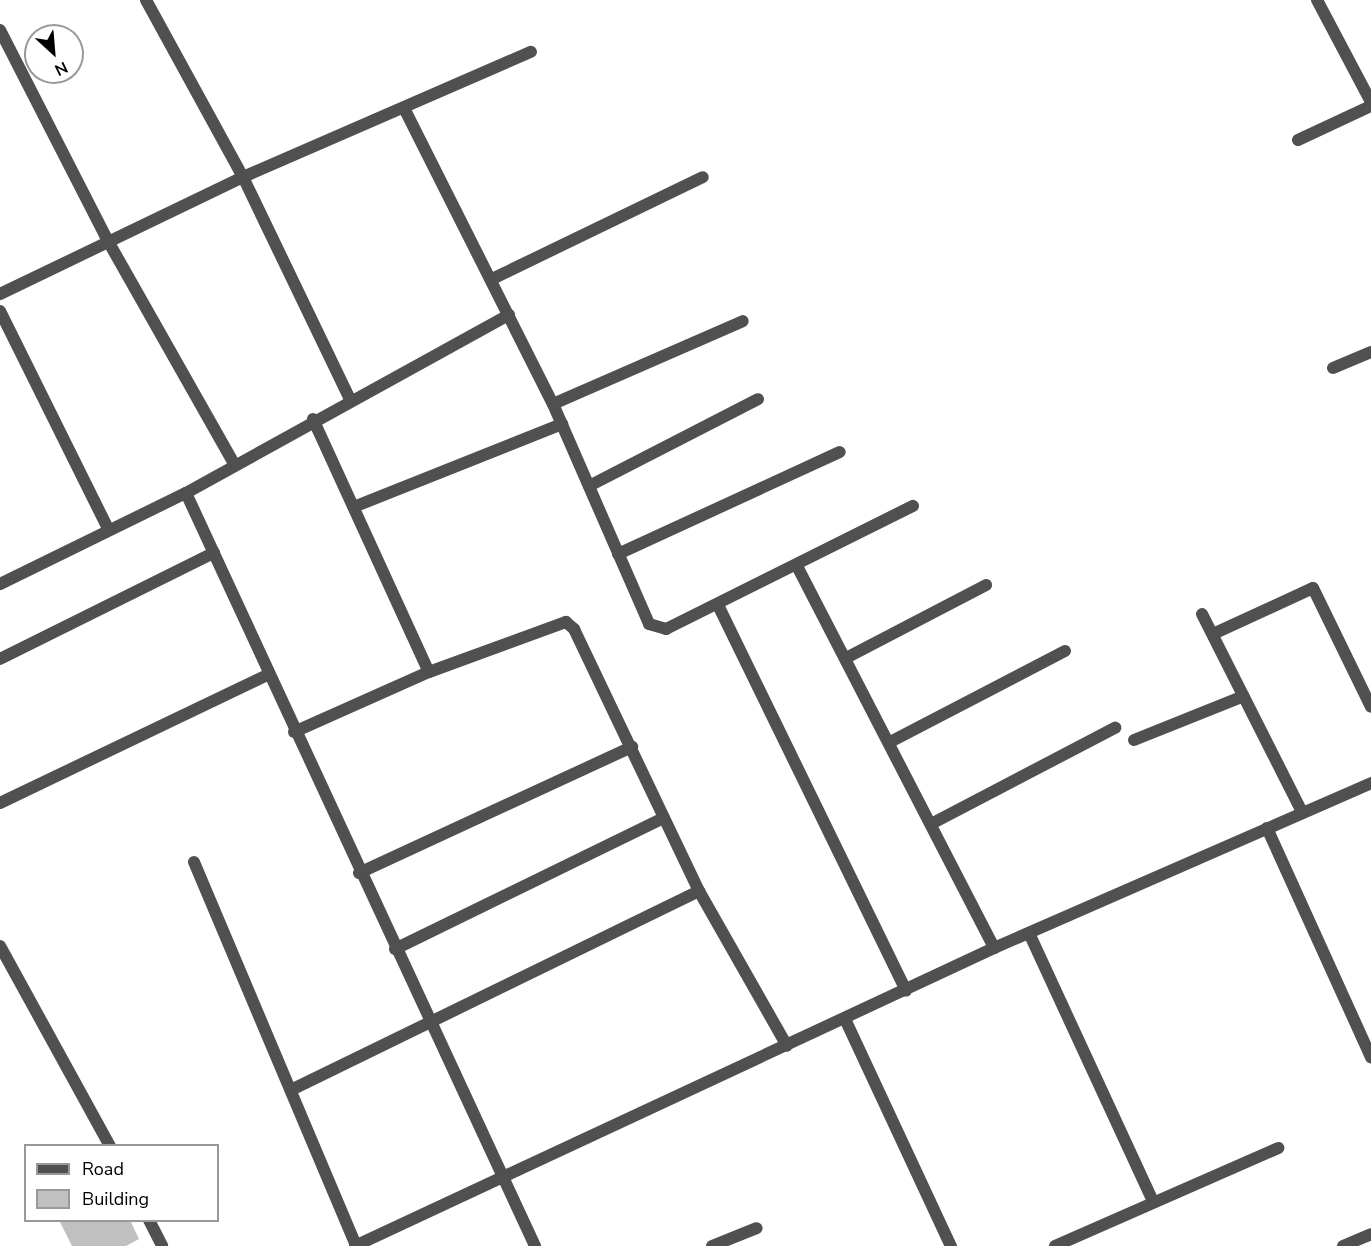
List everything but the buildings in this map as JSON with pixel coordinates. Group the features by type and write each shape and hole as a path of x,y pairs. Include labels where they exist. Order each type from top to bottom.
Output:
{"street":[{"path":"146,0 243,177 350,399"},
{"path":"1298,140 1371,104 1317,0"},
{"path":"0,30 108,241 234,464"},
{"path":"0,294 243,177 531,52"},
{"path":"404,108 553,404 643,617 658,630 718,605 913,506"},
{"path":"492,279 704,177"},
{"path":"0,311 108,529"},
{"path":"0,584 108,529 186,493 313,419 509,315"},
{"path":"553,404 743,321"},
{"path":"1333,368 1371,352"},
{"path":"588,486 758,399"},
{"path":"313,419 356,506 429,672"},
{"path":"356,506 562,424"},
{"path":"618,554 840,452"},
{"path":"186,493 267,675 535,1246"},
{"path":"0,659 214,553"},
{"path":"797,566 892,741 994,948"},
{"path":"846,657 986,585"},
{"path":"1213,634 1313,588 1371,707"},
{"path":"718,605 906,991"},
{"path":"1202,614 1302,812"},
{"path":"294,732 429,672 566,622 574,629 699,891 787,1046"},
{"path":"892,741 1065,651"},
{"path":"0,803 267,675"},
{"path":"1134,740 1244,696"},
{"path":"931,824 1115,728"},
{"path":"359,873 632,747"},
{"path":"194,862 293,1089 356,1246 503,1174 787,1046 994,948 1371,783"},
{"path":"395,949 664,818"},
{"path":"1267,828 1371,1057"},
{"path":"293,1089 699,891"},
{"path":"1029,933 1153,1201"},
{"path":"0,946 109,1144"},
{"path":"845,1019 951,1246"},
{"path":"1055,1246 1278,1148"},
{"path":"149,1222 162,1246"},
{"path":"712,1246 757,1228"},
{"path":"1343,1246 1371,1234"}]}
